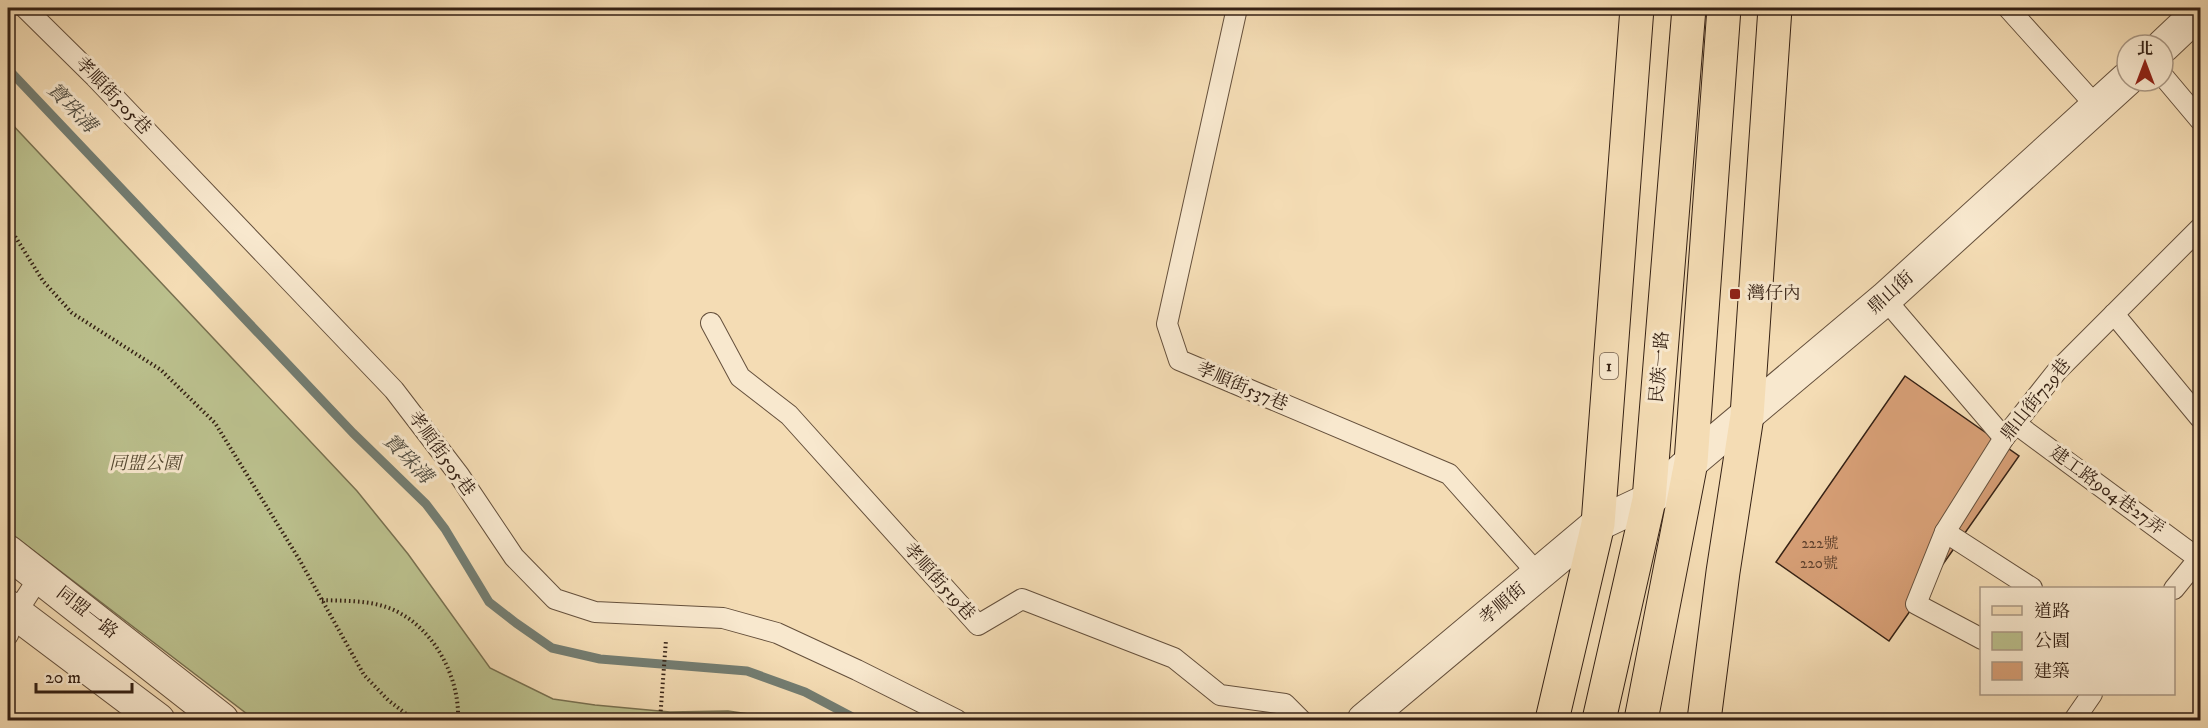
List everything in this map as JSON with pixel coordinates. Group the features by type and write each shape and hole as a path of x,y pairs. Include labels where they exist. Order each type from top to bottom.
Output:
{"main road":[{"name":"1","path":"1552,720 1598,524 1637,8"},
{"name":"民族一路","path":"1599,720 1649,500 1689,8"},
{"name":"民族一路","path":"1641,720 1691,462 1724,8"},
{"path":"1704,720 1747,416 1775,8"}],"street":[{"path":"2175,35 2200,11"},
{"name":"鼎山街","path":"1649,500 1885,299 2115,90"},
{"name":"孝順街","path":"1364,720 1598,524 1649,500"},
{"name":"同盟一路","path":"8,552 222,720"},
{"path":"10,618 158,720"}],"lane":[{"name":"孝順街505巷","path":"25,8 95,77 394,390 459,475 514,557 555,599 595,612 723,618 777,633 957,720"},
{"name":"孝順街537巷","path":"1237,8 1167,324 1179,360 1449,474 1538,574"},
{"path":"2008,8 2097,107"},
{"path":"2175,90 2200,120"},
{"name":"鼎山街729巷","path":"1980,638 1916,604 1946,532 2010,431 2057,371 2200,228"},
{"name":"建工路904巷27弄","path":"1885,299 2010,431 2200,558"},
{"path":"2114,314 2200,416"},
{"name":"孝順街519巷","path":"711,323 740,378 789,414 978,625 1022,599 1174,658 1220,695 1285,704 1301,720"},
{"path":"1946,532 2030,587"},
{"path":"2175,588 2200,558"},
{"path":"10,618 40,576"},
{"path":"2074,720 2087,695"}],"path":[{"path":"8,225 43,281 72,313 162,370 214,423 322,600 364,675 388,700 414,720"},
{"path":"322,600 386,607 417,624 438,649 453,678 458,720"},
{"path":"660,720 668,615"}],"green space":[{"name":"同盟公園","path":"8,120 357,491 408,554 490,668 553,699 670,712 728,711 749,714 766,720 255,720 8,531"}],"building":[{"path":"1905,376 2019,456 1889,641 1776,562"}],"waterway":[{"name":"寶珠溝","path":"8,69 353,433 426,504 445,529 489,602 516,623 552,648 600,659 747,671 805,692 858,720"}],"place":[{"name":"灣仔內","path":"1735,294"}]}
